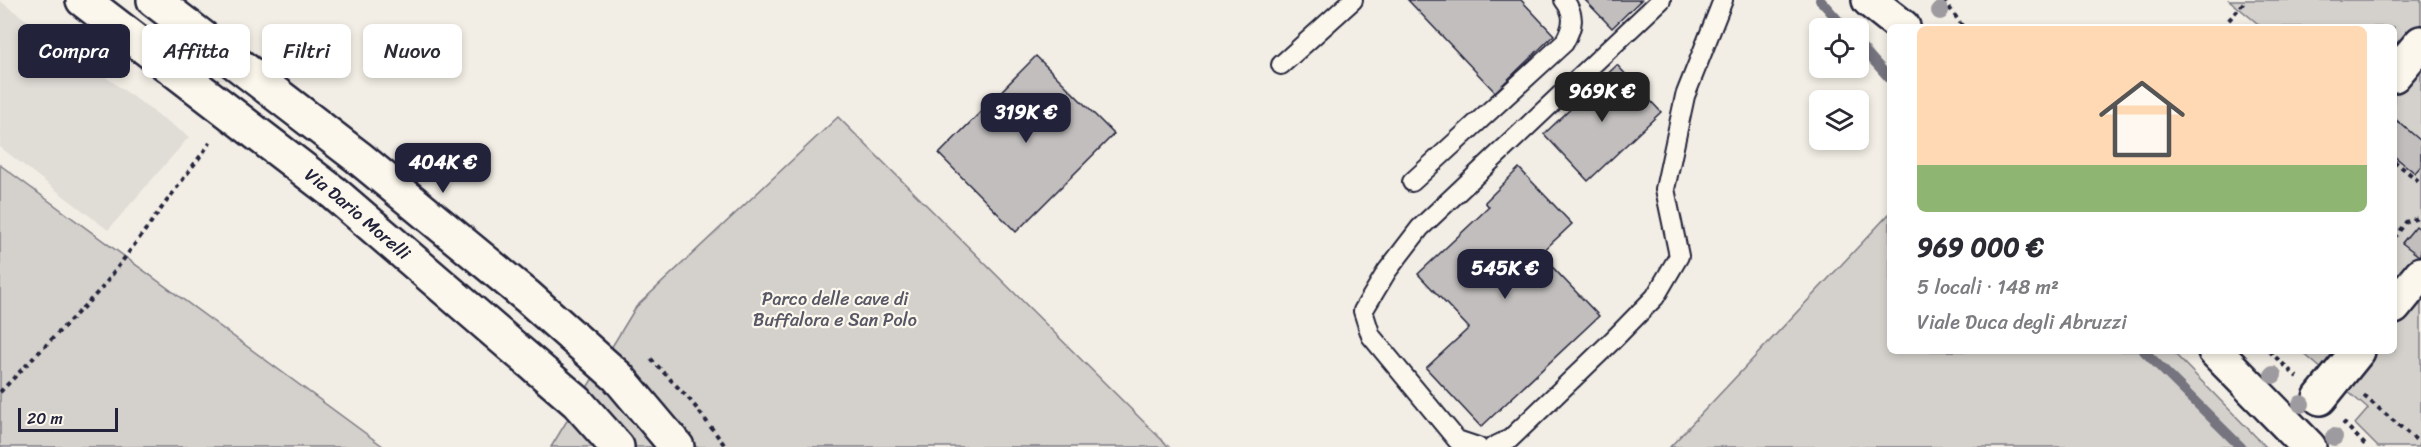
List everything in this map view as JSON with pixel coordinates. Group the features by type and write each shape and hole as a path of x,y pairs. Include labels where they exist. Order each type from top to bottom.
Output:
{"street":[{"name":"Via Dario Morelli","path":"83,0 333,192 577,402 617,447"},
{"path":"154,0 358,157 528,297 618,377 677,447"},
{"path":"1869,0 1899,24"},
{"path":"1895,0 1908,24"},
{"path":"2397,71 2421,43"},
{"path":"2218,354 2309,447"},
{"path":"2320,398 2356,354"}],"lane":[{"path":"1281,65 1353,0"},
{"path":"1412,182 1564,43 1573,28 1572,10 1564,0"},
{"path":"1478,447 1457,440 1371,336 1363,311 1387,271 1420,228 1661,0"},
{"path":"1493,447 1510,438 1620,333 1655,297 1679,256 1665,189 1685,96 1723,0"}],"path":[{"path":"1944,0 1962,24"},
{"path":"2226,24 2246,0"},
{"path":"0,392 103,287 210,143"},
{"path":"2397,163 2421,183"},
{"path":"2397,234 2406,222 2421,217"},
{"path":"2272,354 2287,367"}],"shaded area":[{"path":"0,1 32,24 18,24 18,78 107,78 189,137 108,230 0,147"}],"green space":[{"path":"2229,0 2421,0 2421,447 2378,447 2355,424 2368,409 2304,354 2397,354 2397,24 2258,24"},
{"name":"Parco delle cave di Buffalora e San Polo","path":"838,117 1169,447 551,447 636,307"},
{"path":"0,165 384,447 0,447"},
{"path":"1887,216 1887,354 2175,354 2266,447 1670,447"}],"building":[{"path":"1408,0 1521,0 1554,35 1495,92"},
{"path":"1585,0 1641,0 1612,28"},
{"path":"1036,56 1114,134 1016,232 939,154"},
{"path":"1617,65 1661,112 1588,181 1544,134"},
{"path":"2397,121 2421,141 2421,166 2415,173 2397,158"},
{"path":"1519,168 1572,224 1540,254 1599,316 1481,427 1426,368 1469,328 1418,274 1489,207 1485,202"},
{"path":"2416,226 2421,230 2419,256 2402,243"}],"waterway":[{"path":"1820,0 1836,18"},
{"path":"1869,55 1887,76"},
{"path":"2147,354 2241,447"}]}
